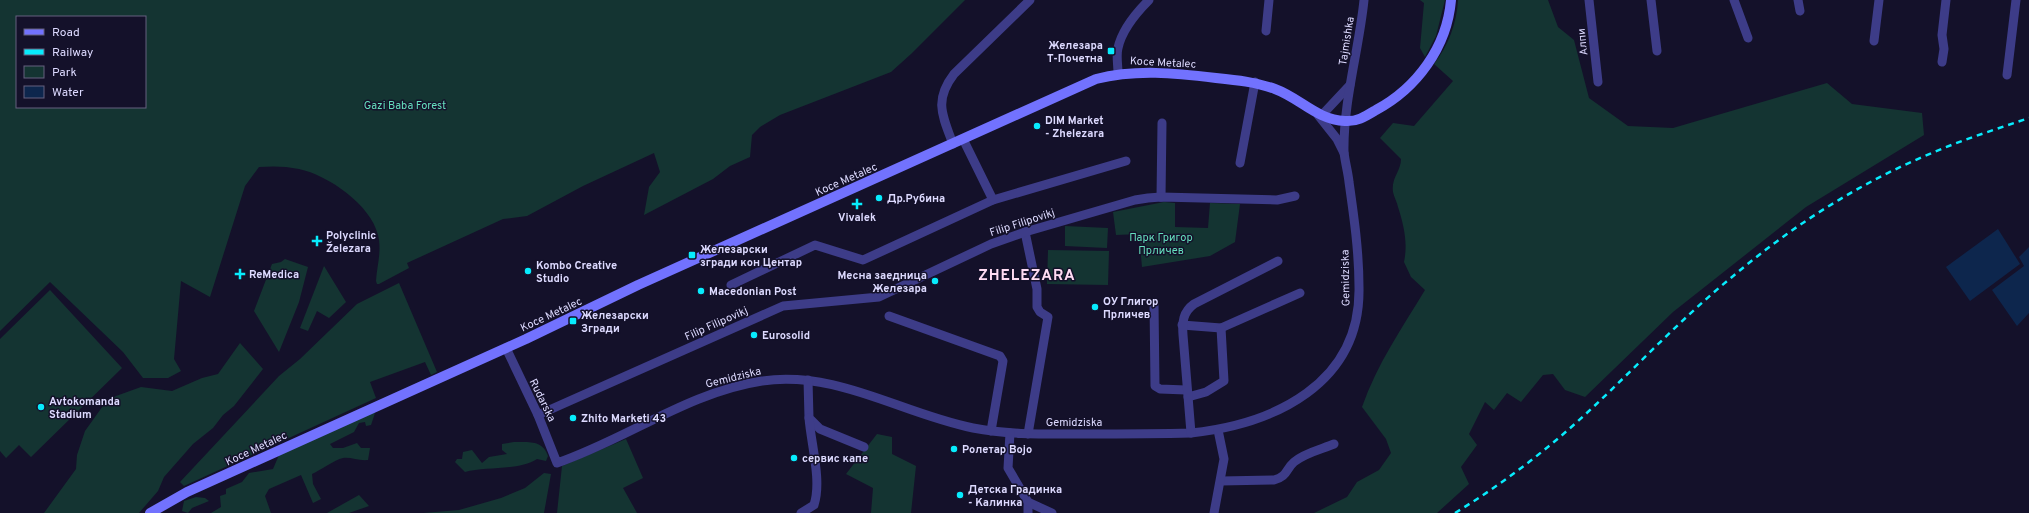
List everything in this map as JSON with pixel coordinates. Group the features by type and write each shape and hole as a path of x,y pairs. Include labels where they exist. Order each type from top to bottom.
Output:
{"street":[{"path":"953,144 942,107 941,99 945,86 954,74 1030,0"},
{"path":"1118,73 1118,48 1124,33 1130,22 1149,0"},
{"path":"1266,31 1269,0"},
{"name":"Tajmishka","path":"1346,121 1350,85 1356,61 1364,0"},
{"path":"1346,121 1356,121 1383,107 1402,93 1419,76 1439,44 1448,18 1451,0"},
{"name":"Алпи","path":"1589,0 1598,82"},
{"path":"1651,0 1657,51"},
{"path":"1734,0 1748,38"},
{"path":"1798,0 1800,11"},
{"path":"1874,41 1879,0"},
{"path":"1942,62 1944,49 1942,35 1946,0"},
{"path":"2007,75 2016,0"},
{"name":"Koce Metalec","path":"150,513 187,492 506,348 638,285 1096,79 1118,73 1174,73 1255,82 1276,89 1300,102 1319,116 1346,121"},
{"path":"1240,163 1255,82"},
{"name":"Tajmishka","path":"1319,116 1350,85"},
{"path":"1319,116 1337,139 1344,154"},
{"name":"Gemidziska","path":"557,463 710,394 763,381 808,380 860,391 951,422 991,431 1010,433 1191,434 1218,430 1261,418 1294,402 1310,392 1336,366 1351,340 1358,309 1359,289 1349,180 1344,154 1346,121"},
{"path":"1161,197 1162,123"},
{"path":"964,139 993,200"},
{"path":"731,285 816,245 863,260 993,200 1126,161"},
{"name":"Filip Filipovikj","path":"538,416 783,306 879,297 991,244 1025,232 1135,200 1161,197 1276,200 1295,196"},
{"name":"Gemidziska","path":"1025,232 1037,289 1037,307 1040,312 1048,318 1028,434"},
{"path":"1191,434 1182,325 1186,312 1194,304 1278,261"},
{"path":"1182,325 1221,328 1300,293"},
{"path":"1154,303 1155,386 1160,389 1187,394 1206,392 1224,381 1221,328"},
{"path":"889,316 1000,356 1003,361 991,431"},
{"name":"Rudarska","path":"506,348 538,416 557,463"},
{"path":"801,513 814,505 817,484 809,418 808,380"},
{"path":"809,418 820,429 864,447"},
{"path":"1214,513 1224,459 1218,430"},
{"path":"1010,433 1008,468 1028,502 1028,513"},
{"path":"1221,481 1274,480 1281,478 1286,474 1293,462 1334,444"},
{"path":"1028,502 1052,513"}],"green space":[{"name":"Gazi Baba Forest","path":"0,0 965,0 891,72 780,115 760,127 752,135 750,157 730,166 713,179 644,215 649,187 660,172 654,153 583,186 527,216 503,219 407,263 409,268 379,284 377,284 376,281 380,247 378,235 374,224 358,203 335,185 310,172 289,167 259,167 245,186 210,297 181,281 174,359 181,371 168,378 143,378 123,352 50,282 0,331"},
{"path":"1420,0 1445,0 1436,36 1425,57 1420,48 1424,3"},
{"path":"1458,0 1548,0 1558,27 1574,40 1589,98 1628,126 1673,128 1827,83 1852,104 1922,113 1924,135 1806,207 1673,312 1585,397 1565,390 1553,374 1543,375 1521,402 1507,393 1494,410 1485,402 1469,434 1477,445 1461,467 1469,484 1437,513 1314,513 1347,497 1357,482 1379,470 1391,453 1386,439 1362,407 1382,361 1425,290 1411,277 1404,262 1406,248 1405,234 1397,203 1393,194 1393,183 1401,163 1401,159 1380,138 1393,123 1414,126 1453,81 1434,64 1444,50 1454,26"},
{"name":"Парк Григор Прличев","path":"1164,202 1175,203 1175,227 1208,228 1210,203 1240,204 1235,242 1210,256 1142,267 1139,234 1116,235 1113,212"},
{"path":"1065,226 1108,228 1107,248 1065,246"},
{"path":"1048,250 1109,251 1108,285 1047,284"},
{"path":"285,259 308,267 299,302 279,352 254,311 272,264 281,262"},
{"path":"324,266 346,302 329,318 317,311 308,331 300,328"},
{"path":"399,283 437,372 431,375 425,362 370,382 376,398 184,486 180,482 279,376 300,359 357,304"},
{"name":"Avtokomanda Stadium","path":"50,290 122,368 31,457 19,445 6,458 0,451 0,339"},
{"path":"240,343 263,369 234,406 223,415 213,428 193,444 164,477 158,491 139,513 44,513 76,469 77,455 85,431 105,403 116,396 141,387 172,391 202,378 218,374"},
{"path":"368,413 375,413 371,425 366,426 365,422 359,423 354,432 330,444 333,448 343,448 357,443 361,448 370,448 368,460 343,458 312,474 313,484 321,499 313,503 301,475 269,489 265,496 271,513 211,513 221,507 220,496 226,494 226,489 242,482 249,473 273,469 279,455"},
{"path":"877,434 892,437 892,454 916,466 911,513 871,513 873,488 846,474"},
{"path":"626,439 643,478 623,488 637,513 557,513 562,466"},
{"path":"530,442 543,447 548,456 546,461 537,459 530,463 512,467 465,472 455,462 457,459 462,459 463,452 472,450 482,463 489,457 507,454 502,450 502,444"},
{"path":"544,473 551,474 544,513 423,513 459,510 501,498 525,488"},
{"path":"359,495 369,506 349,513 327,513"},
{"path":"196,497 205,498 209,501 192,508 188,513 182,511 184,501"}],"water":[{"path":"1998,229 2020,264 1970,301 1946,267"},
{"path":"2029,247 2029,313 2017,326 1992,290 2024,266 2019,257"}],"railway":[{"path":"1455,513 1503,481 1548,447 1577,422 1672,330 1712,294 1755,258 1802,223 1852,192 1905,165 1956,143 2029,118"}],"place":[{"name":"Железара Т-Почетна","path":"1111,51"},
{"name":"DIM Market - Zhelezara","path":"1037,126"},
{"name":"Др.Рубина","path":"879,198"},
{"name":"Vivalek","path":"857,204"},
{"name":"Polyclinic Železara","path":"317,241"},
{"name":"Железарски згради кон Центар","path":"692,255"},
{"name":"Kombo Creative Studio","path":"528,271"},
{"name":"ReMedica","path":"240,274"},
{"name":"Месна заедница Железара","path":"935,281"},
{"name":"Macedonian Post","path":"701,291"},
{"name":"ОУ Глигор Прличев","path":"1095,307"},
{"name":"Железарски Згради","path":"573,321"},
{"name":"Eurosolid","path":"754,335"},
{"name":"Avtokomanda Stadium","path":"41,407"},
{"name":"Zhito Marketi 43","path":"573,418"},
{"name":"Ролетар Војо","path":"954,449"},
{"name":"сервис капе","path":"794,458"},
{"name":"Детска Градинка - Калинка","path":"960,495"}],"district":[{"name":"ZHELEZARA","path":"1027,275"}]}
